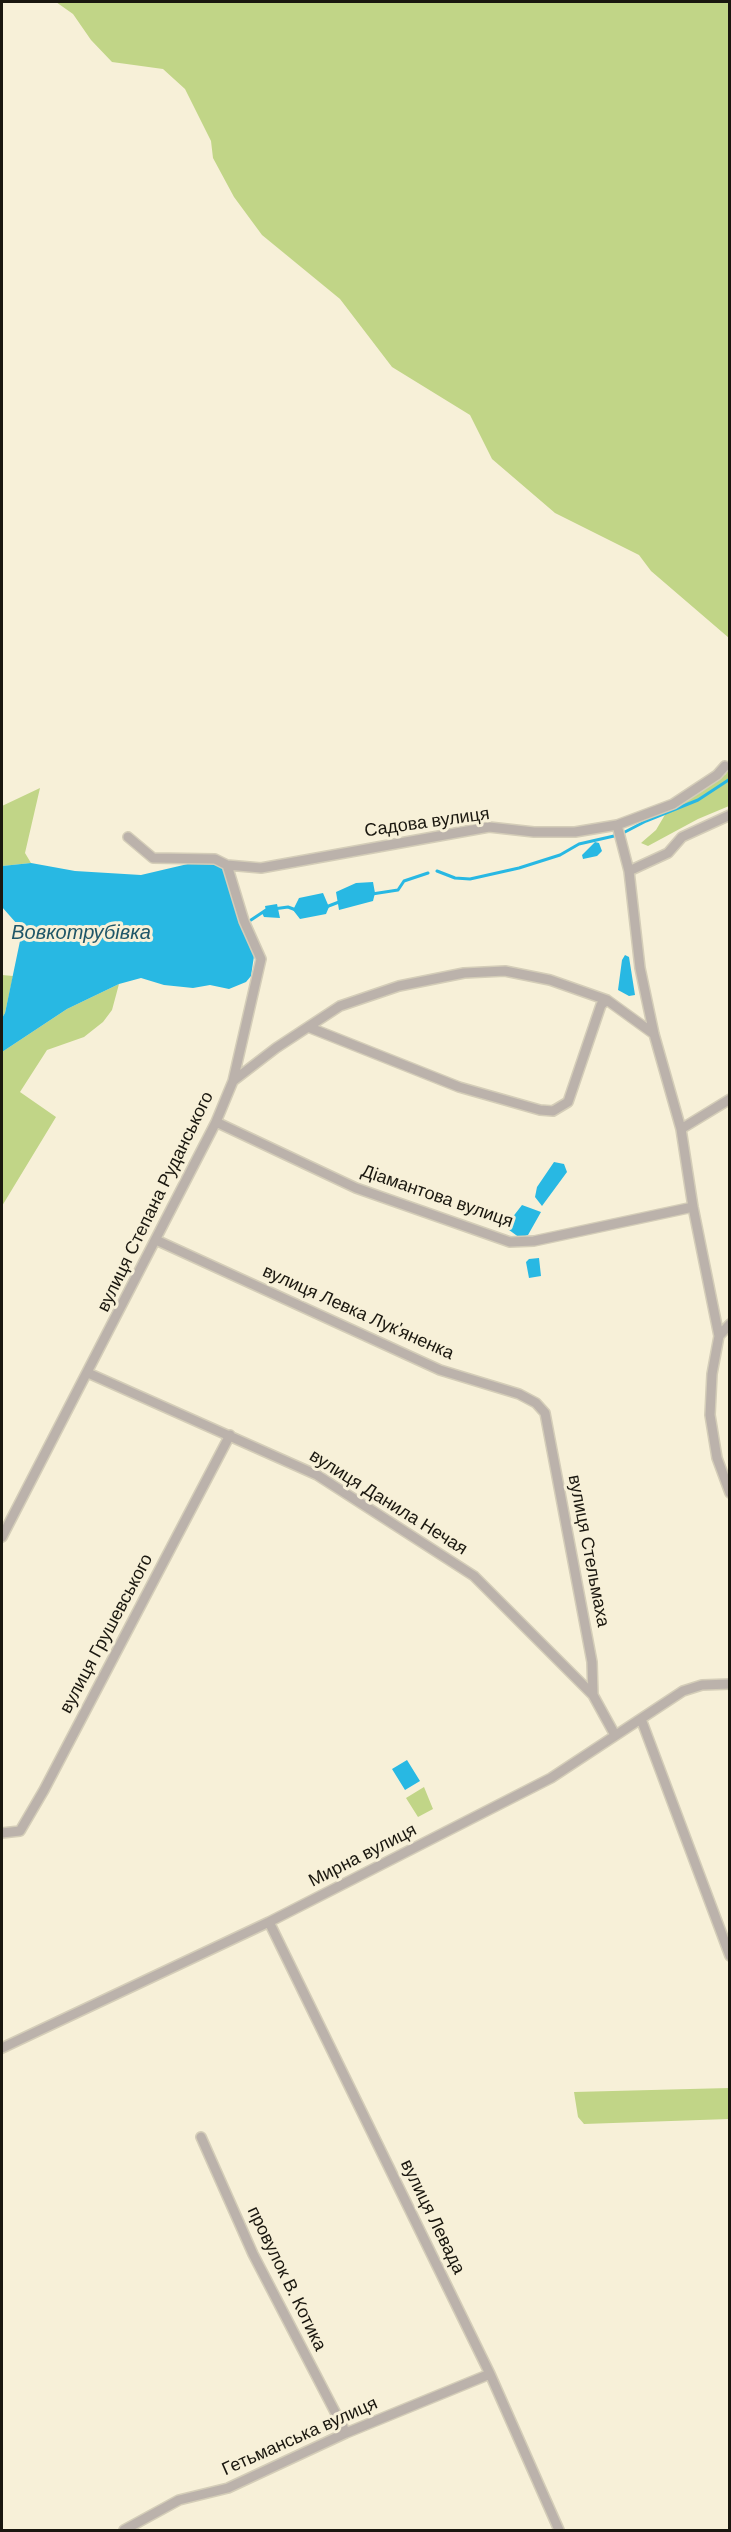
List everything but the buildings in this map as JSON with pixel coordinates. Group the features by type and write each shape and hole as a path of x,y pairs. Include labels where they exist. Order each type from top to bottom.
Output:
{"street":[{"name":"Садова вулиця","path":"128,837 153,858 215,859 227,865 261,868 489,827 534,832 575,832 617,825 673,804 717,775 725,766"},
{"path":"629,871 668,854 682,837 729,815"},
{"path":"617,825 629,871 640,968 654,1034 681,1129 693,1207 719,1336 712,1374 710,1415 717,1458 729,1493"},
{"name":"вулиця Степана Руданського","path":"2,1537 216,1122 233,1081 261,959 244,921 227,865"},
{"path":"233,1081 340,1006 399,986 464,973 505,971 550,980 607,1000 654,1034"},
{"path":"308,1027 459,1087 540,1110 553,1111 568,1102 602,1005 607,1000"},
{"path":"681,1129 729,1099"},
{"name":"Діамантова вулиця","path":"216,1122 356,1188 510,1242 534,1241 693,1207"},
{"name":"вулиця Левка Лук'яненка","path":"156,1240 440,1370 519,1394 536,1403 545,1413"},
{"path":"719,1336 729,1323"},
{"name":"вулиця Данила Нечая","path":"88,1372 317,1475 474,1576 593,1695 615,1735"},
{"name":"вулиця Стельмаха","path":"545,1413 592,1662 593,1695"},
{"name":"вулиця Грушевського","path":"2,1833 20,1831 44,1790 230,1435"},
{"name":"Мирна вулиця","path":"2,2048 268,1922 551,1778 692,1687 718,1683 729,1684"},
{"path":"641,1719 729,1956"},
{"name":"вулиця Левада","path":"268,1922 490,2374 559,2530"},
{"name":"провулок В. Котика","path":"201,2137 253,2254 346,2433"},
{"name":"Гетьманська вулиця","path":"124,2530 179,2500 228,2488 346,2433 490,2374"}],"green space":[{"path":"56,2 729,2 729,638 651,571 639,555 555,513 492,459 470,415 392,367 340,299 262,235 234,197 213,158 211,141 185,89 163,69 112,62 91,40 73,14"},
{"path":"729,768 729,806 698,819 648,846 641,843 656,830 666,813 726,774"},
{"path":"40,788 25,853 31,863 2,866 2,806"},
{"path":"2,975 13,976 2,1018"},
{"path":"119,984 112,1010 103,1022 84,1037 47,1050 20,1092 56,1117 2,1206 2,1052 67,1009"},
{"path":"424,1787 433,1809 418,1817 406,1798"},
{"path":"729,2088 729,2119 584,2124 578,2117 574,2092"}],"water":[{"path":"595,842 599,843 602,851 597,856 583,859 582,855"},
{"name":"Вовкотрубівка","path":"208,862 221,866 228,878 240,923 254,956 251,976 246,982 229,989 210,985 193,988 164,985 141,978 119,984 67,1009 2,1052 2,1018 20,941 17,924 2,907 2,866 31,863 75,871 141,875 192,863"},
{"path":"373,882 375,893 373,901 339,910 336,892 356,883"},
{"path":"323,893 329,907 326,914 300,919 293,910 299,898"},
{"path":"277,904 280,918 264,917 262,913 266,911 265,906"},
{"path":"625,955 629,957 635,995 629,996 618,990 622,960"},
{"path":"554,1162 564,1164 567,1172 542,1206 535,1197 537,1187"},
{"path":"522,1205 541,1212 528,1235 520,1238 505,1227"},
{"path":"539,1258 541,1276 529,1278 526,1262 529,1259"},
{"path":"407,1760 420,1781 405,1790 392,1769"}],"waterway":[{"path":"623,833 698,800 730,779"},
{"path":"437,871 455,878 470,879 519,868 560,855 579,844 614,836"},
{"path":"372,894 398,890 404,881 428,873"},
{"path":"326,907 339,902"},
{"path":"251,920 266,910 288,907 296,910"}]}
